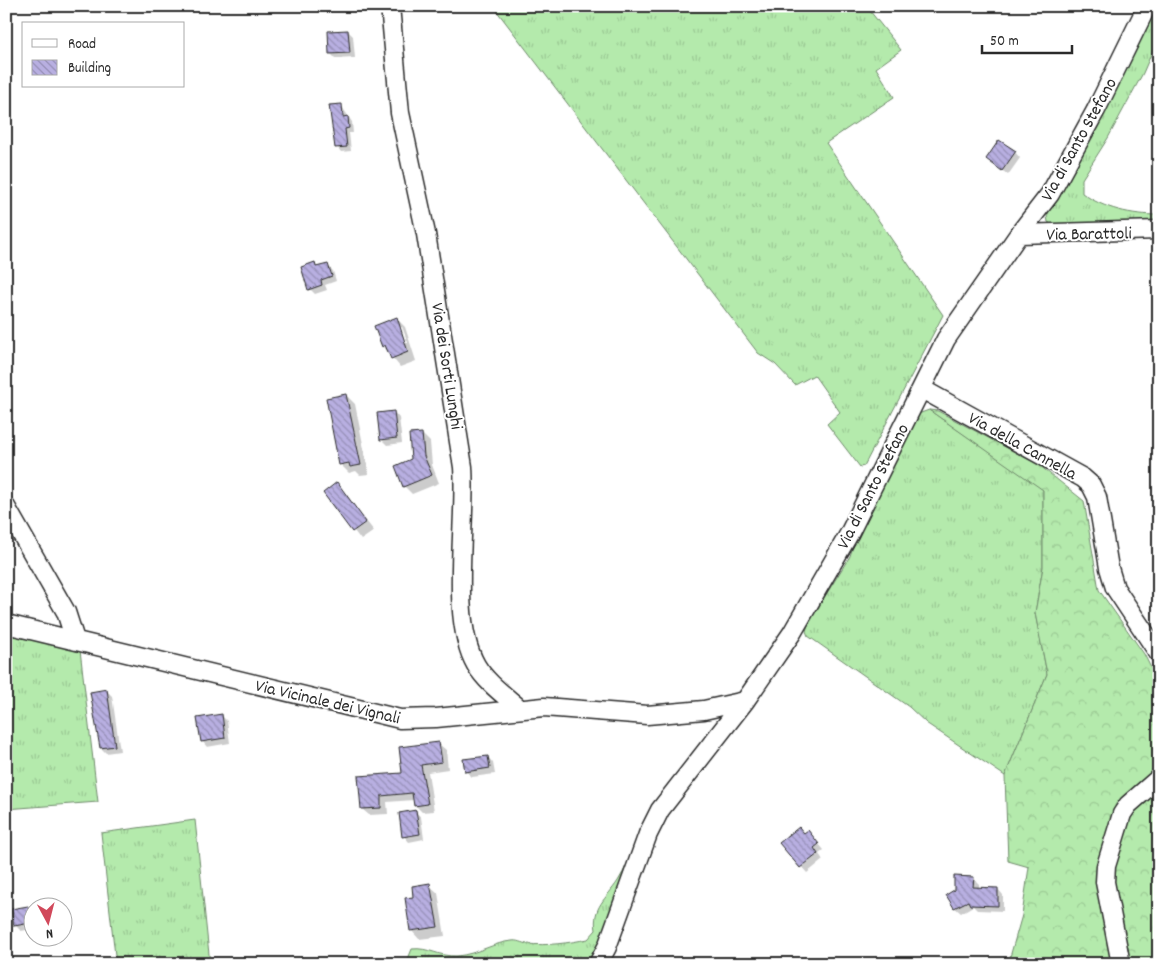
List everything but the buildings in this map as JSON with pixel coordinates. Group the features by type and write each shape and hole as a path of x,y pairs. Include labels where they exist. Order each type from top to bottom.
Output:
{"street":[{"name":"Via dei Sorti Lunghi","path":"390,6 400,113 426,234 463,467 465,502 462,596 465,633 472,656 484,677 519,708"},
{"name":"Via di Santo Stefano","path":"598,964 607,947 648,834 660,810 745,701 782,648 846,539 946,339 1019,234 1050,194 1096,110 1147,6"},
{"name":"Via Barattoli","path":"1019,234 1159,230"},
{"name":"Via della Cannella","path":"922,389 1083,478 1091,485 1097,497 1109,568 1115,588 1159,654"},
{"path":"6,507 66,612 75,640"},
{"name":"Via Vicinale dei Vignali","path":"6,624 393,718 436,718 519,708 554,708 648,715 704,710 745,701"},
{"path":"1121,964 1105,882 1106,866 1122,814 1128,805 1159,778"}],"green space":[{"path":"493,6 866,6 901,50 876,68 894,97 826,143 943,315 864,466 860,467 827,424 840,412 814,375 795,385 775,364 758,353"},
{"path":"1154,6 1159,6 1159,36 1143,73 1108,138 1082,179 1082,193 1091,199 1119,210 1159,215 1159,223 1053,225 1048,222 1047,216 1055,197"},
{"path":"929,410 1043,489 1043,567 1035,613 1047,674 1005,776 926,723 909,707 808,636 806,631 809,622 850,556 856,537 918,414"},
{"path":"929,410 938,411 1039,465 1084,501 1099,590 1144,654 1159,684 1159,964 1008,964 1022,915 1029,867 1008,861 1005,776 1047,674 1035,613 1043,567 1043,490"},
{"path":"6,633 80,650 98,802 6,809"},
{"path":"195,820 210,964 116,964 101,833"},
{"path":"636,845 608,928 591,964 406,964 412,949 424,949 445,955 457,956 512,941 542,945 588,939 596,930 595,922 598,909 621,877"}]}
